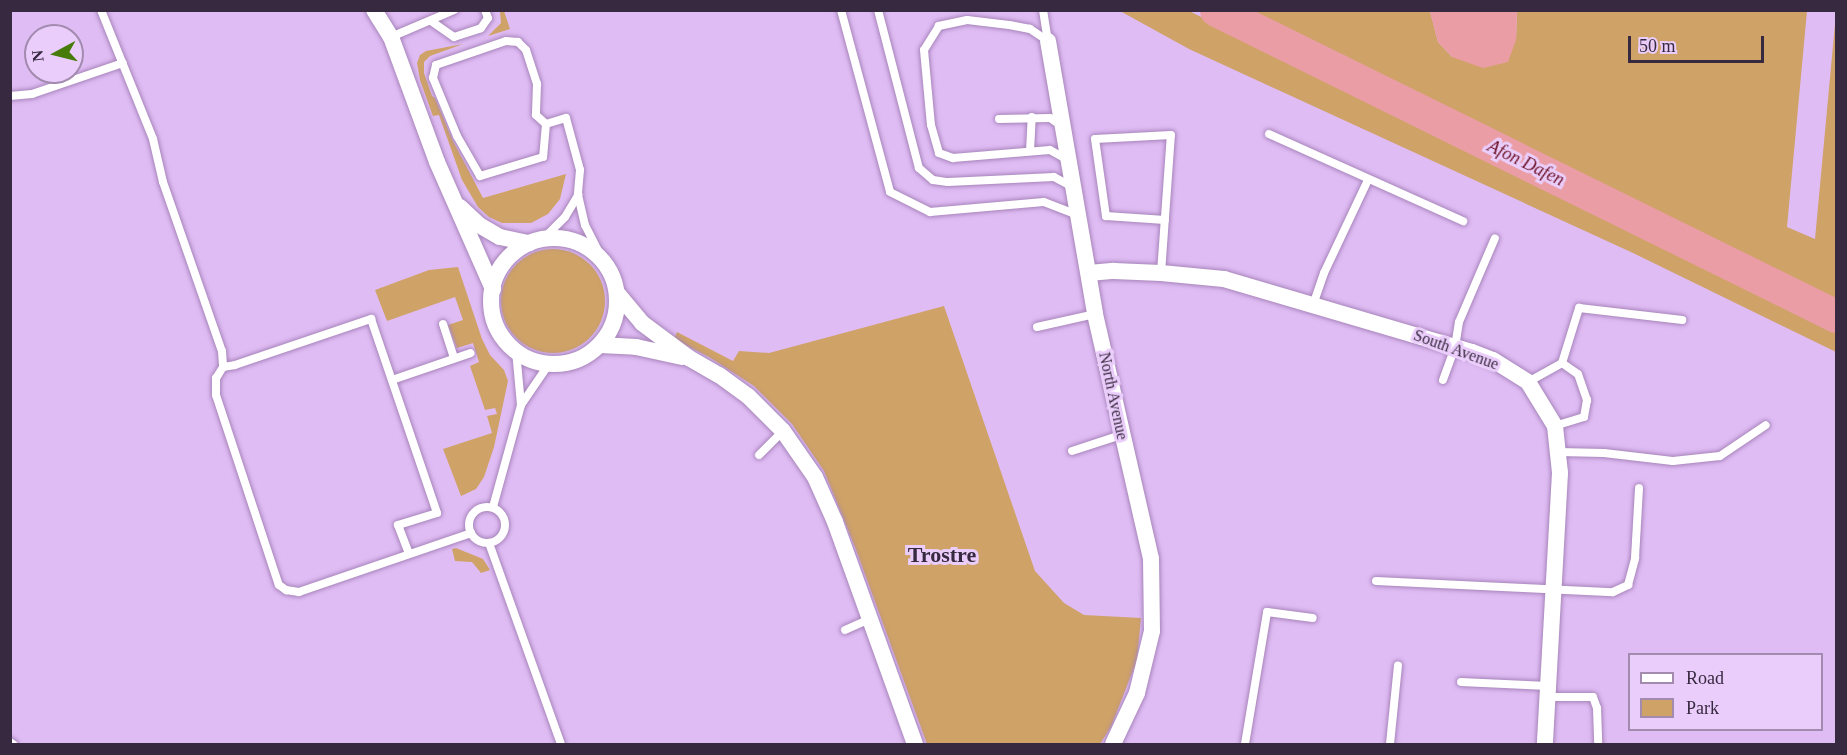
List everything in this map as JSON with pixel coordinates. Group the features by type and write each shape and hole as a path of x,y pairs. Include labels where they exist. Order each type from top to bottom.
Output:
{"street":[{"path":"374,10 391,37 453,200 493,288"},
{"name":"North Avenue","path":"1048,41 1095,314 1150,559 1152,631 1137,693 1113,744"},
{"path":"453,200 479,225 500,237 536,241 570,240 588,248 602,259 612,275 617,293 617,312 611,329 600,345 585,356 568,363 549,364 531,360 516,351 503,338 495,322 491,305 498,273 507,260 536,241"},
{"name":"South Avenue","path":"1089,273 1113,271 1161,273 1224,279 1455,346 1493,360 1528,381 1555,426 1559,452 1545,744"},
{"path":"617,293 642,324 748,396 783,431 815,477 825,498 915,744"},
{"path":"600,345 636,347 689,358"}],"lane":[{"path":"101,10 153,139 163,182 222,351 223,367 216,378 216,395 279,585 286,590 299,592 471,533"},
{"path":"391,37 454,10"},
{"path":"431,21 454,37 481,28 488,18 485,10"},
{"path":"841,10 890,192 930,213 1044,202 1078,216"},
{"path":"878,10 919,168 933,180 948,182 1054,177 1074,188"},
{"path":"1043,10 1048,41"},
{"path":"1048,41 1030,29 1009,25 967,20 939,26 924,50 932,125 939,153 953,158 1050,150 1069,160"},
{"path":"506,42 518,42 526,50 537,84 536,115 546,124 543,157 480,176 457,136 438,94 433,78 436,65 506,42"},
{"path":"10,96 32,94 123,63"},
{"path":"1030,151 1032,117"},
{"path":"546,124 566,118 580,170 578,195 585,225 602,259"},
{"path":"999,119 1050,118 1063,127"},
{"path":"1269,134 1463,221"},
{"path":"1161,273 1165,220 1171,135 1095,139 1106,216 1165,220"},
{"path":"1313,305 1324,273 1368,180"},
{"path":"536,241 565,217 578,195"},
{"path":"1443,380 1455,346 1459,322 1495,238"},
{"path":"1528,381 1562,363 1579,308 1682,320"},
{"path":"1037,327 1095,314"},
{"path":"223,367 371,319 437,513 399,525 409,553"},
{"path":"443,324 454,358"},
{"path":"516,351 522,405"},
{"path":"392,380 471,353"},
{"path":"1555,426 1584,417 1587,400 1578,374 1562,363"},
{"path":"493,507 522,405 549,364"},
{"path":"1559,452 1604,453 1673,461 1720,456 1766,425"},
{"path":"759,454 783,431"},
{"path":"1072,451 1121,435"},
{"path":"1376,581 1613,592 1628,585 1635,558 1639,488"},
{"path":"481,507 493,507 502,515 505,527 500,538 489,543 478,541 471,533 471,515 481,507"},
{"path":"489,543 561,744"},
{"path":"1245,744 1267,612 1313,618"},
{"path":"845,630 870,619"},
{"path":"1390,744 1398,665"},
{"path":"1461,682 1593,697 1597,708 1599,744"}],"green space":[{"path":"500,11 504,11 510,29 488,36 501,23"},
{"path":"1120,11 1189,11 1836,324 1836,352 1633,253 1189,49"},
{"path":"1228,11 1430,11 1438,42 1452,57 1516,40 1517,11 1807,11 1787,227 1815,239 1836,13 1836,309 1804,296"},
{"path":"463,44 430,56 424,62 424,73 453,141 483,198 566,174 560,199 548,214 531,223 502,223 489,217 478,207 462,180 439,115 433,116 420,80 417,63 420,55 426,51"},
{"path":"553,249 573,253 590,264 601,281 605,301 601,321 590,338 573,349 553,353 533,349 516,338 505,321 501,301 505,281 516,264 533,253"},
{"path":"458,267 482,339 490,355 504,370 508,381 494,447 484,477 476,489 461,496 443,449 492,433 487,416 497,414 495,408 485,410 470,366 479,362 473,343 457,348 448,325 463,320 455,297 387,321 375,290 429,270"},
{"path":"944,306 1035,571 1064,603 1084,615 1141,618 1137,660 1111,727 1100,744 927,744 855,547 824,471 792,424 754,386 709,357 674,339 677,332 733,361 739,351 769,353"},
{"path":"456,548 483,559 490,570 481,573 472,562 455,561 452,549"}],"shaded area":[{"path":"1430,11 1517,11 1516,40 1508,62 1483,68 1452,57 1438,42"}],"waterway":[{"name":"Afon Dafen","path":"1216,10 1836,316"}],"district":[{"name":"Trostre","path":"942,555"}]}
